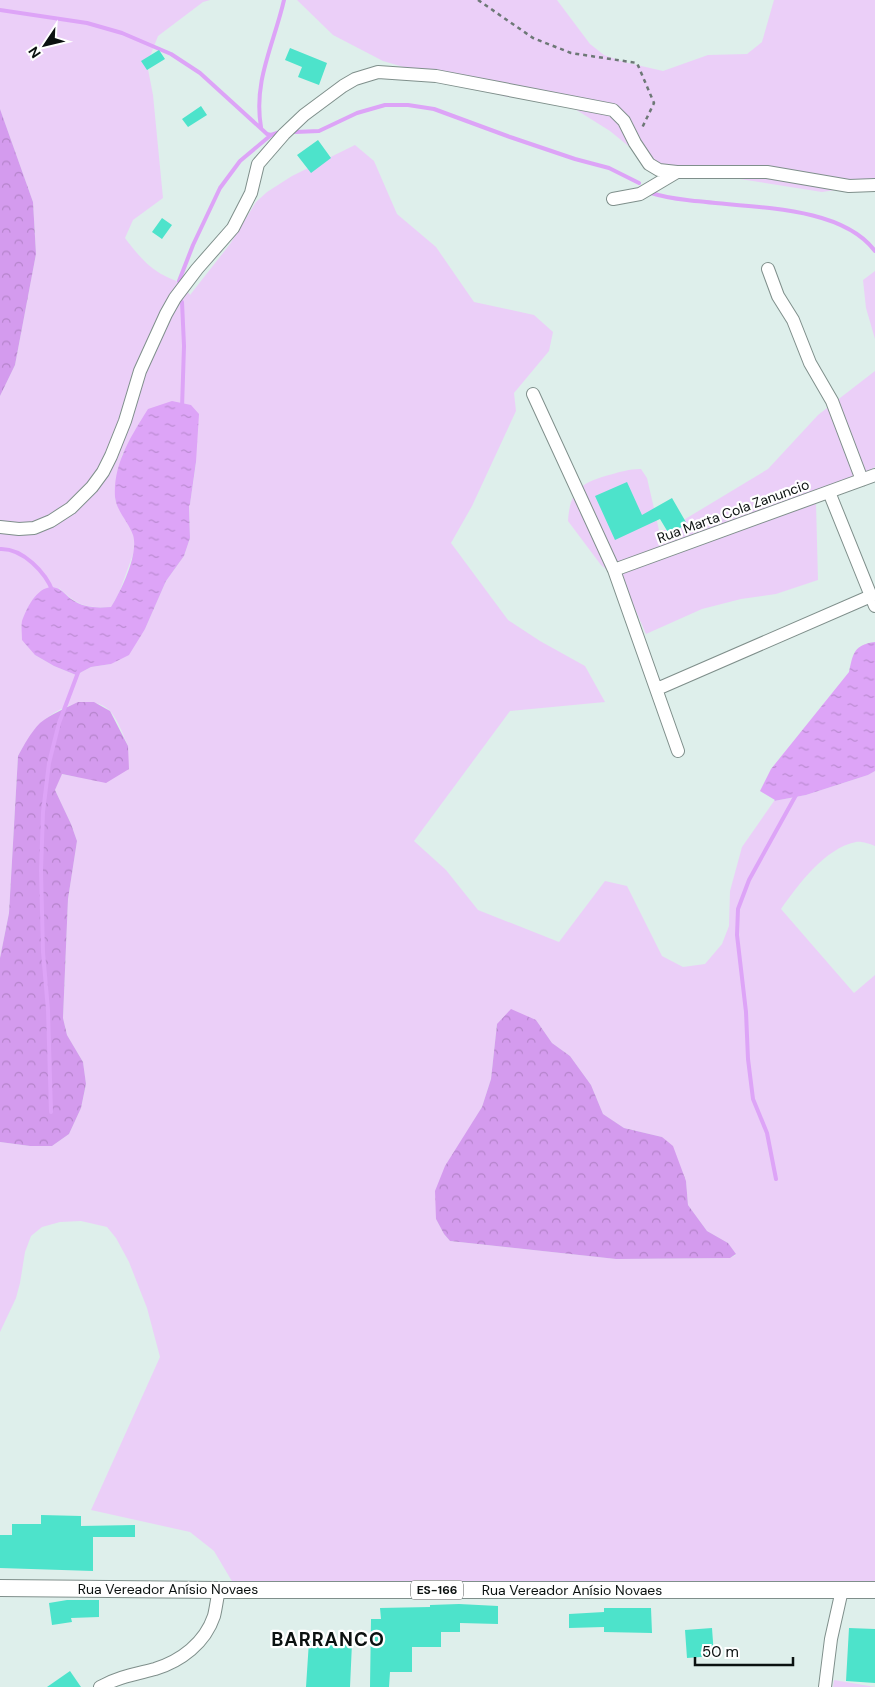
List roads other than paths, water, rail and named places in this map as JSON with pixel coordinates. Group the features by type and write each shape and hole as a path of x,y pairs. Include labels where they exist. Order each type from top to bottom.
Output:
{"main road":[{"name":"Rua Vereador Anísio Novaes","path":"0,1588 875,1590"}],"street":[{"path":"0,527 19,530 34,528 51,521 71,508 92,487 103,472 125,421 140,371 166,314 175,298 233,228 251,192 258,164 284,134 304,115 355,79 378,72 436,76 613,110 624,121 635,143 649,164 660,170 677,172 767,172 850,186 875,185"},
{"path":"613,199 640,194 677,172"},
{"path":"768,269 778,296 792,320 810,363 832,401 862,480"},
{"path":"532,394 614,570 678,751"},
{"name":"Rua Marta Cola Zanuncio","path":"614,570 875,475"},
{"path":"657,689 873,600 829,492"},
{"path":"100,1687 113,1680 171,1663 186,1654 202,1640 214,1617 219,1590"},
{"path":"825,1687 831,1639 842,1590"}],"water":[{"path":"172,401 191,405 199,414 196,462 189,506 190,538 184,556 166,581 145,629 129,655 111,664 91,667 76,675 54,666 35,655 22,640 22,621 35,596 40,591 52,587 59,589 71,599 85,606 111,607 120,592 134,552 133,535 118,507 115,497 115,485 120,462 124,451 148,409"},
{"path":"875,642 875,771 806,795 774,801 760,791 771,769 849,672 853,655 856,651 863,645"}],"waterway":[{"path":"261,127 259,110 262,78 284,0"},
{"path":"0,10 87,23 122,33 171,54 200,73 267,134 271,135"},
{"path":"295,132 319,131 357,113 385,105 408,105 434,109 575,159 609,168 639,183"},
{"path":"179,281 193,245 220,188 240,161 271,135 280,132"},
{"path":"651,193 677,199 802,213 831,221 856,233 875,251"},
{"path":"182,302 184,346 182,408"},
{"path":"0,549 9,550 25,557 45,577 53,592"},
{"path":"51,1112 48,1010 43,952 41,871 43,812 49,763 59,723 79,670"},
{"path":"776,1179 767,1133 753,1099 737,935 738,909 749,880 796,795"}],"district":[{"name":"BARRANCO","path":"328,1639"}]}
